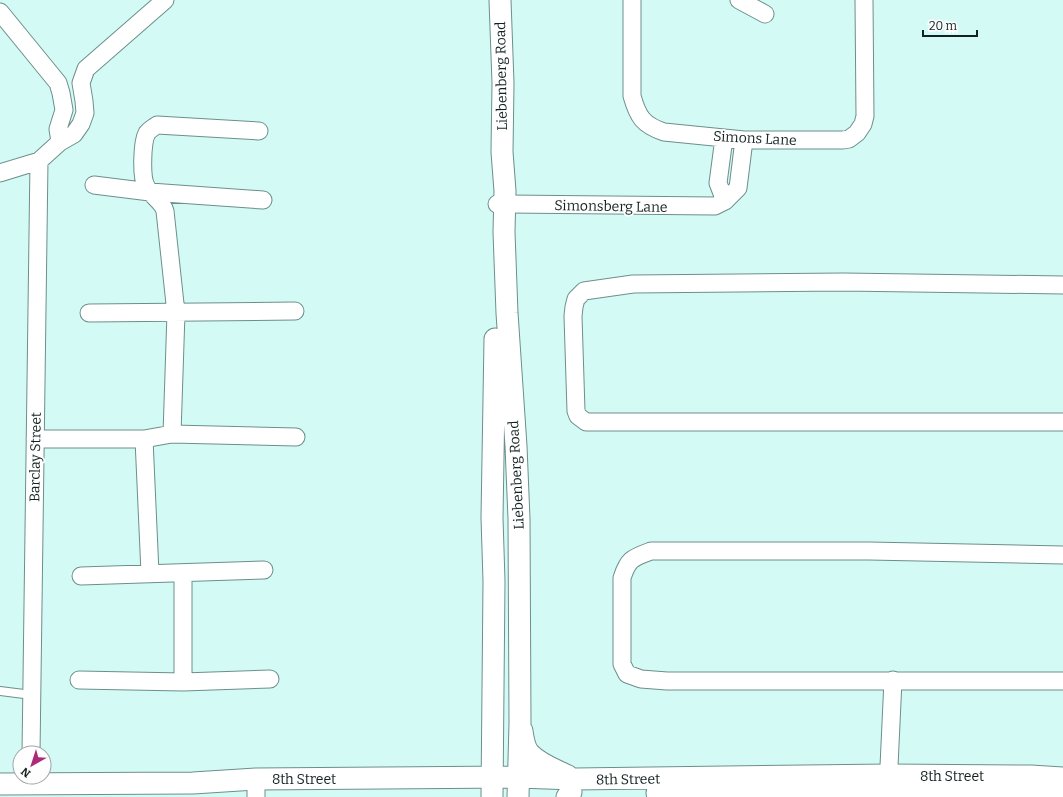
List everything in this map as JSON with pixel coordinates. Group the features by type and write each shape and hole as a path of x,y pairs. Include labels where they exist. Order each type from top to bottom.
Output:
{"street":[{"path":"0,173 39,161 60,142 74,134 81,124 84,113 81,83 86,69 165,0"},
{"name":"Liebenberg Road","path":"492,788 494,581 492,518 503,83 500,0"},
{"name":"Simons Lane","path":"632,0 632,96 636,110 641,118 655,129 664,132 744,140 843,140 849,139 857,133 863,124 865,116 864,0"},
{"path":"739,0 765,14"},
{"path":"0,12 58,83 64,110 58,129 60,142"},
{"path":"61,93 81,83"},
{"path":"172,434 176,313 166,211 163,205 150,192 143,181 144,142 151,128 157,126 258,131"},
{"path":"724,138 718,183 725,201 738,188 744,140"},
{"name":"Barclay Street","path":"31,745 39,161"},
{"path":"94,185 150,192 262,200"},
{"name":"Simonsberg Lane","path":"501,204 709,207 725,201"},
{"name":"Liebenberg Road","path":"501,204 504,232 507,313 516,446 519,519 520,723 518,788"},
{"path":"1063,285 843,282 633,284 584,291 576,299 573,316 576,411 578,416 586,422 1063,422"},
{"path":"89,313 295,311"},
{"path":"35,439 144,439 172,434 296,437"},
{"path":"144,439 150,573"},
{"path":"1063,555 869,551 651,551 638,556 626,565 622,578 622,664 627,674 641,679 666,681 893,680 1063,682"},
{"path":"81,576 150,573 183,574 264,570"},
{"path":"183,574 183,682"},
{"path":"79,680 183,682 270,679"},
{"path":"888,785 890,711 893,680"},
{"path":"520,723 525,745 529,753 547,766 571,790"},
{"name":"8th Street","path":"52,781 193,783 256,789 518,788 571,790 888,785 1031,776 1063,778"},
{"name":"8th Street","path":"0,784 12,783"},
{"name":"8th Street","path":"888,785 974,794 1063,795"}],"lane":[{"path":"0,691 32,695"}]}
